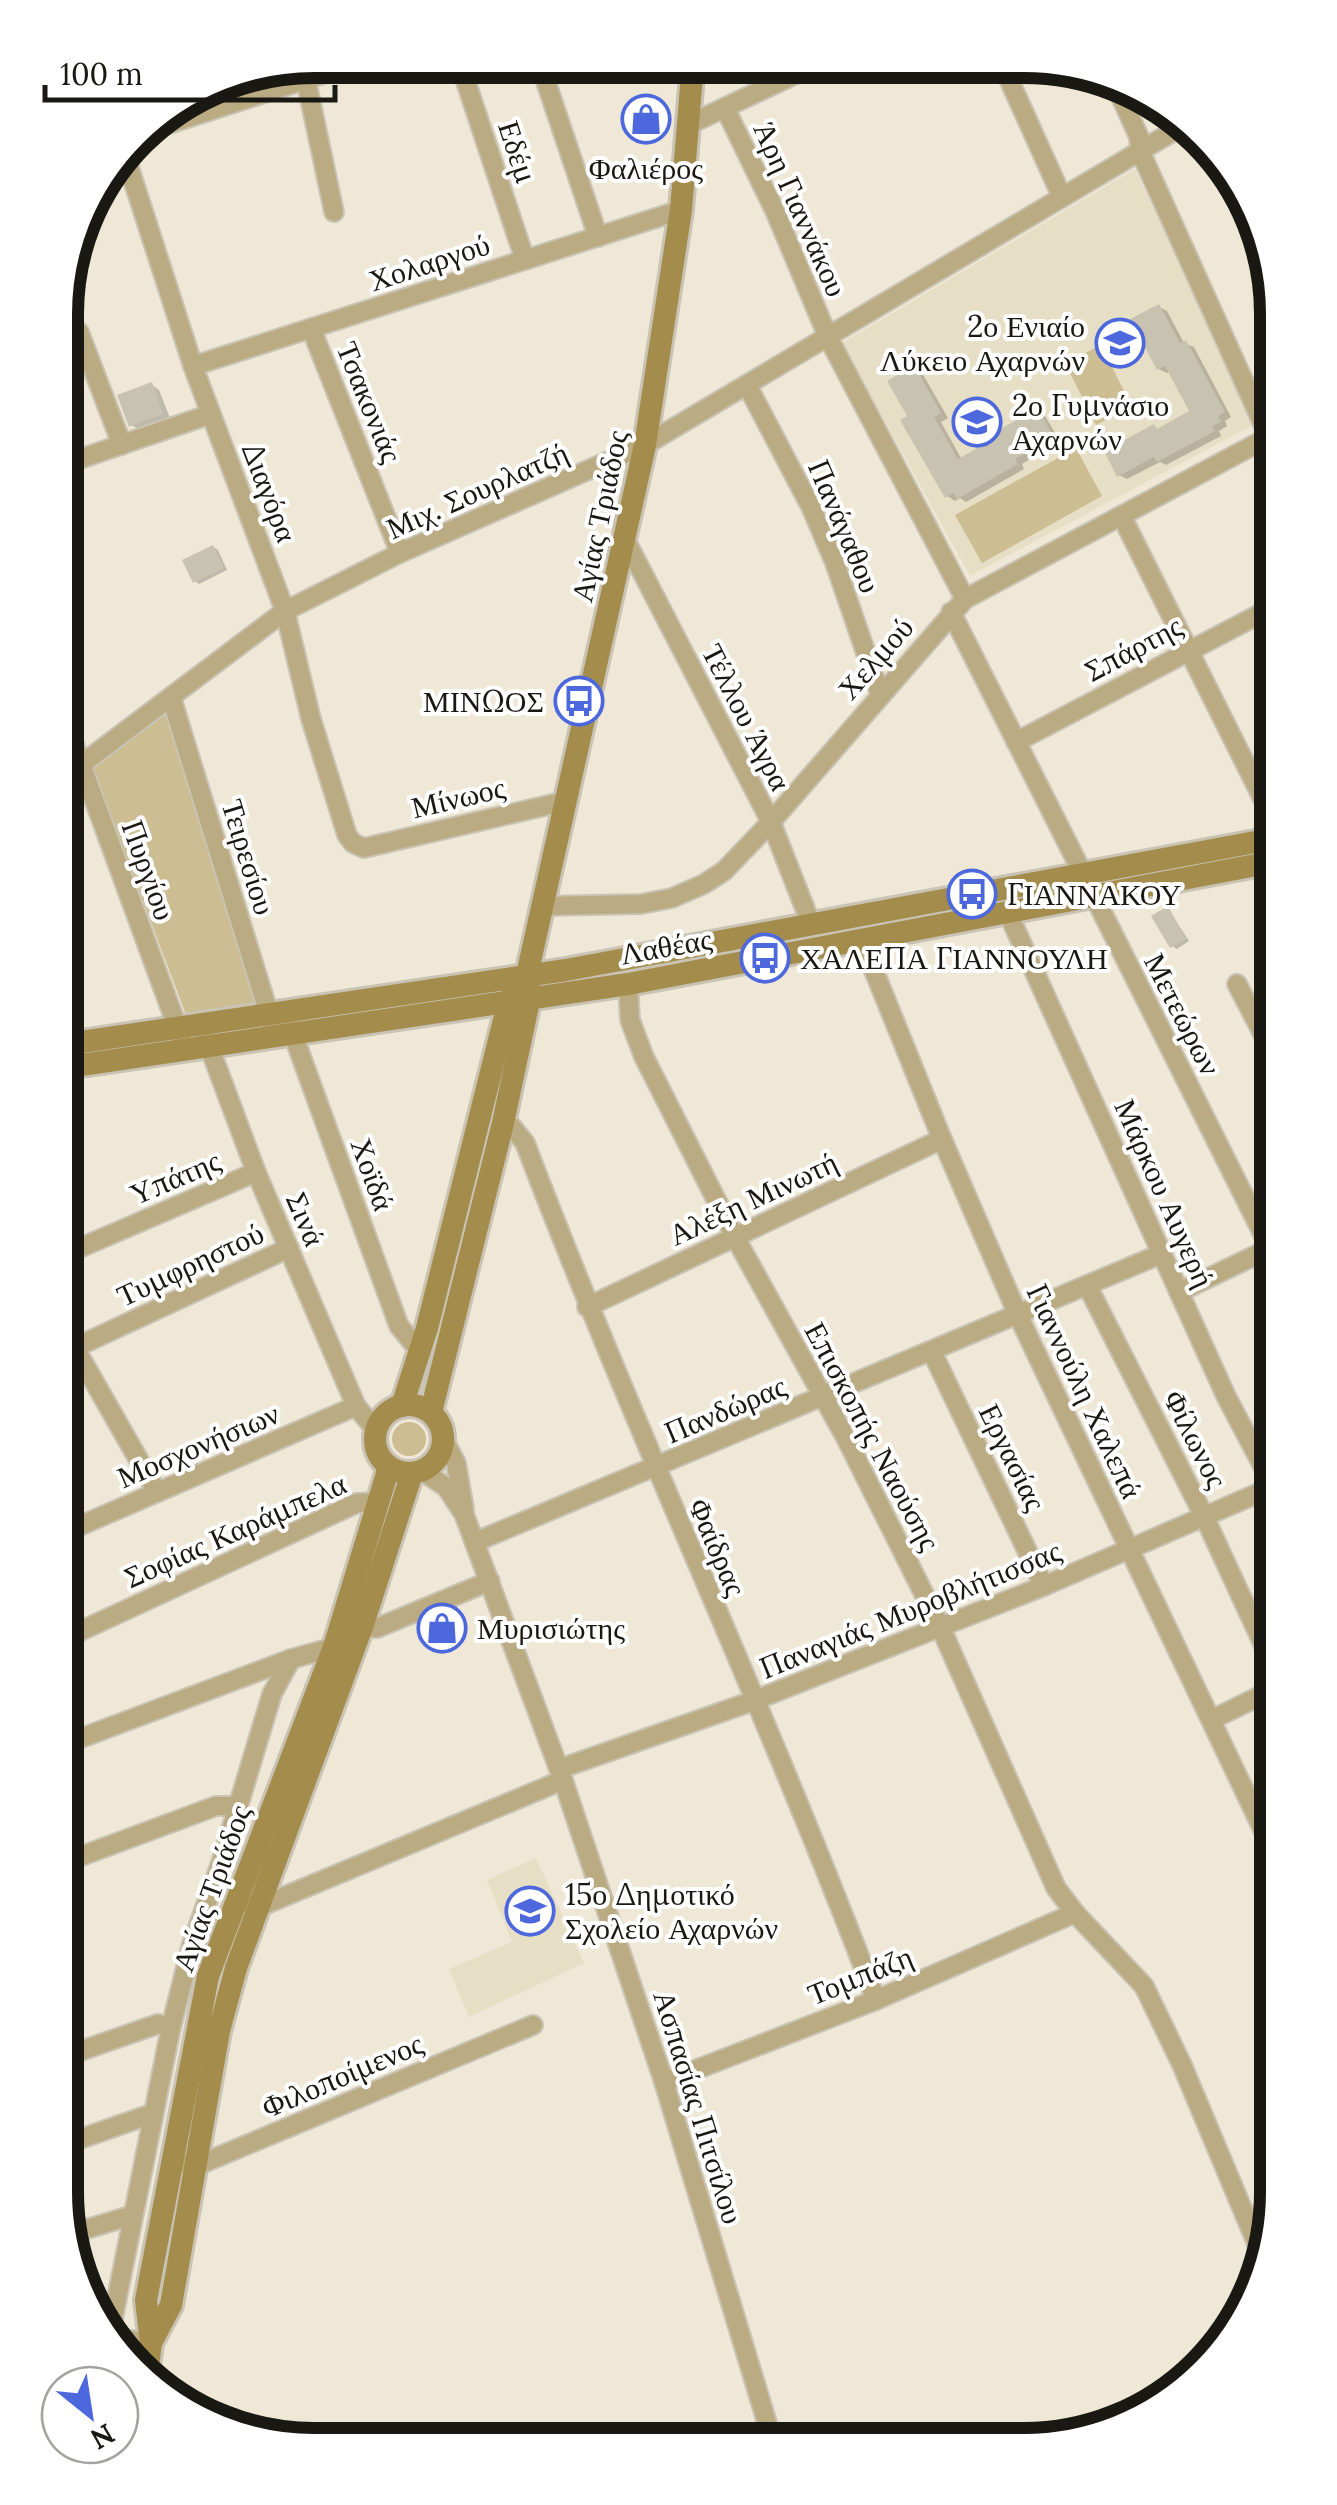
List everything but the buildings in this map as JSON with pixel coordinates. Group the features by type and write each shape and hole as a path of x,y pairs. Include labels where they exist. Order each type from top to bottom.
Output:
{"street":[{"path":"177,121 310,78"},
{"name":"Εδέμ","path":"466,78 525,260"},
{"path":"544,78 598,237"},
{"name":"Αγίας Τριάδος","path":"402,1406 522,990 625,539 645,446 681,210 692,78"},
{"path":"688,125 788,78"},
{"path":"1008,78 1062,198"},
{"path":"306,80 334,212"},
{"path":"1122,100 1140,137 1140,151 1260,417"},
{"name":"Άρη Γιαννάκου","path":"725,108 775,211 828,337 958,606"},
{"name":"Μιχ. Σουρλατζή","path":"78,768 285,610 400,553 645,446 1173,131"},
{"name":"Διαγόρα","path":"129,167 193,366 285,610 311,719 347,835 364,848"},
{"name":"Χολαργού","path":"193,366 681,210"},
{"name":"Τσακονιάς","path":"311,328 400,553"},
{"path":"79,332 122,445"},
{"name":"Πανάγαθου","path":"748,385 836,563 880,694"},
{"path":"78,460 211,414"},
{"name":"Χελμού","path":"543,906 641,904 672,898 704,884 724,871 771,822 958,606 1122,516 1260,452"},
{"path":"1122,516 1260,792"},
{"name":"Τέλλου Άγρα","path":"625,539 771,822 811,924"},
{"path":"958,606 1016,742 1082,874"},
{"name":"Σπάρτης","path":"1016,742 1260,614"},
{"name":"Τειρεσίου","path":"170,697 280,1023"},
{"name":"Πυργίου","path":"78,754 193,1036"},
{"name":"Μίνωος","path":"364,848 566,801"},
{"name":"Λαθέας","path":"522,990 811,924 1260,841"},
{"name":"Λαθέας","path":"78,1044 193,1036 522,990 628,984 1260,864"},
{"name":"Μετεώρων","path":"1094,898 1260,1224"},
{"name":"Μάρκου Αυγερή","path":"1008,913 1161,1254 1259,1457"},
{"name":"Γιαννούλη Χαλεπά","path":"862,941 1018,1316 1259,1821"},
{"name":"Επισκοπής Ναούσης","path":"628,984 630,1020 644,1057 940,1626 1056,1888 1074,1913 1144,1986 1255,2238"},
{"path":"1237,984 1260,1028"},
{"name":"Αγίας Τριάδος","path":"430,1412 503,1122 522,990"},
{"name":"Χοϊδά","path":"280,1023 399,1326 421,1348"},
{"name":"Λαθέας","path":"78,1064 193,1036"},
{"name":"Σινά","path":"193,1036 356,1406 369,1422 378,1426"},
{"name":"Φαίδρας","path":"503,1122 525,1143 587,1308 817,1844 876,2000"},
{"name":"Αλέξη Μινωτή","path":"587,1308 942,1139"},
{"name":"Υπάτης","path":"78,1249 256,1172"},
{"name":"Τυμφρηστού","path":"78,1346 288,1248"},
{"name":"Πανδώρας","path":"475,1542 1161,1254"},
{"path":"1179,1292 1260,1258"},
{"name":"Φίλωνος","path":"1087,1285 1204,1516 1259,1637"},
{"name":"Εργασίας","path":"932,1352 1044,1586"},
{"path":"78,1367 157,1492"},
{"path":"407,1470 376,1448 378,1426 388,1413 412,1405 430,1412 440,1424 444,1440"},
{"name":"Μοσχονήσιων","path":"78,1527 356,1406"},
{"name":"Αγίας Τριάδος","path":"151,2342 171,2306 219,2031 248,1904 334,1647 352,1624 378,1502 407,1470 437,1459 444,1440"},
{"name":"Ασπασίας Πιτσίλου","path":"444,1440 461,1480 464,1514"},
{"name":"Αγίας Τριάδος","path":"149,2360 151,2342 146,2300 208,1976 248,1904 407,1470"},
{"name":"Ασπασίας Πιτσίλου","path":"407,1470 446,1487 464,1514 490,1581 561,1774 664,2082 770,2428"},
{"name":"Παναγιάς Μυροβλήτισσας","path":"248,1904 561,1774 1044,1586 1259,1495"},
{"name":"Σοφίας Καράμπελα","path":"78,1632 358,1503 378,1502"},
{"path":"352,1624 377,1628 490,1581"},
{"path":"78,1739 334,1647"},
{"name":"Αγίας Τριάδος","path":"113,2315 171,2027 192,1944 272,1694 292,1660"},
{"name":"Φίλωνος","path":"1212,1719 1259,1695"},
{"path":"78,1857 216,1806 239,1806"},
{"name":"Τομπάζη","path":"664,2082 876,2000 1074,1913"},
{"path":"78,2052 158,2024 171,2027"},
{"name":"Φιλοποίμενος","path":"196,2166 532,2025"},
{"path":"78,2140 154,2113"},
{"path":"171,2161 196,2166"},
{"path":"81,2231 133,2215"},
{"path":"130,2340 151,2342"}],"shaded area":[{"path":"1135,169 1253,425 970,576 842,343"},
{"path":"1101,345 1132,407 1096,425 1065,363"},
{"path":"1076,448 1102,496 982,563 955,515"},
{"path":"167,713 258,1006 186,1015 93,768"},
{"path":"409,1422 421,1427 426,1439 421,1451 409,1456 397,1451 392,1439 397,1427"},
{"name":"15ο Δημοτικό Σχολείο Αχαρνών","path":"536,1858 584,1963 469,2017 449,1969 512,1942 487,1880"}],"place":[{"name":"Φαλιέρος","path":"646,119"},
{"name":"2ο Ενιαίο Λύκειο Αχαρνών","path":"1120,343"},
{"name":"2ο Γυμνάσιο Αχαρνών","path":"977,422"},
{"name":"ΜΙΝΩΟΣ","path":"579,701"},
{"name":"ΓΙΑΝΝΑΚΟΥ","path":"972,894"},
{"name":"ΧΑΛΕΠΑ ΓΙΑΝΝΟΥΛΗ","path":"765,958"},
{"name":"Μυρισιώτης","path":"442,1628"},
{"name":"15ο Δημοτικό Σχολείο Αχαρνών","path":"530,1911"}]}
